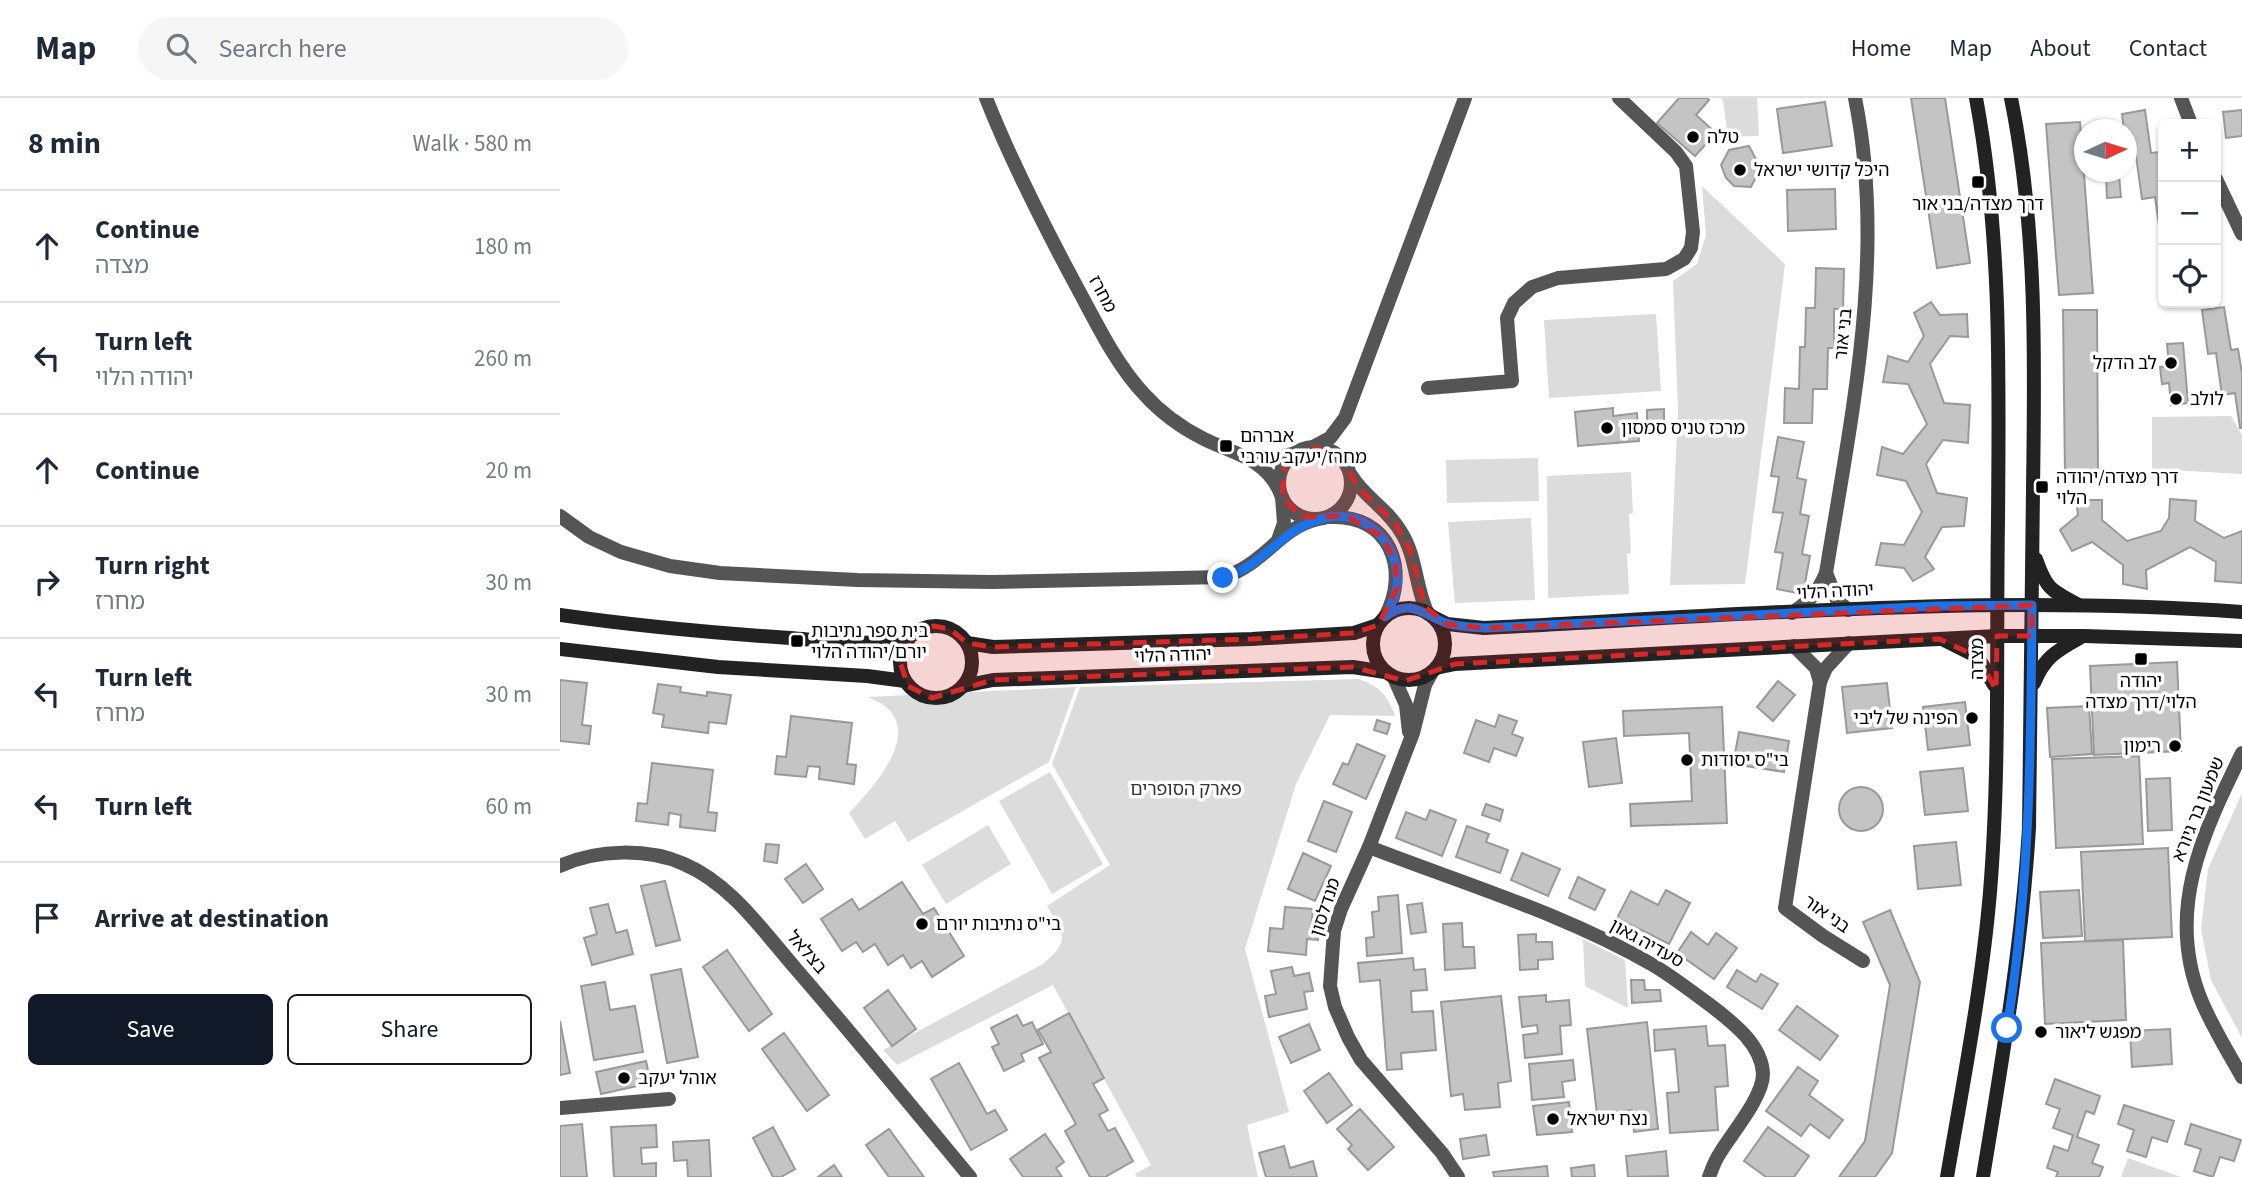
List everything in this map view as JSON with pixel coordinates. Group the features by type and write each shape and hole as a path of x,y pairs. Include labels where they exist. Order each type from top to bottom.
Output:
{"main road":[{"name":"מצדה","path":"1947,1177 1980,974 1990,893 1996,690 1999,415 1997,264 1985,146 1976,98"},
{"path":"1983,1177 2015,979 2025,896 2029,828 2034,415 2032,262 2020,141 2011,98"},
{"path":"2033,548 2043,581 2054,592 2078,604"},
{"name":"יהודה הלוי","path":"1430,615 1447,624 1485,628 1997,604 2078,604 2242,612"},
{"path":"1434,670 1444,654 1445,642 1442,631 1430,615 1418,609 1406,608 1395,611 1382,621 1373,641 1373,653 1378,664 1390,675 1405,681 1417,680 1434,670 1455,664 1849,643 1997,636 2242,641"},
{"path":"560,615 643,626 869,643 908,638 922,628 939,626 955,631 967,643 972,666 963,686 950,696 932,698 916,693 900,671 899,659 908,638"},
{"name":"יהודה הלוי","path":"967,643 993,647 1252,639 1354,633 1382,621"},
{"path":"2032,688 2040,668 2051,654 2084,636"},
{"path":"1939,639 1978,657 1996,690"},
{"path":"560,649 692,664 905,681"},
{"name":"יהודה הלוי","path":"963,686 993,680 1353,667 1390,675"}],"street":[{"name":"מחרז","path":"986,98 1039,215 1108,344 1125,370 1144,394 1170,418 1203,438 1246,456 1269,473 1281,494"},
{"path":"560,516 605,545 653,563 720,573 832,579 992,582 1215,579 1244,570 1298,527 1324,518 1343,507 1348,498 1351,487 1343,440 1345,418 1465,98"},
{"path":"1428,388 1511,381 1508,316 1514,303 1538,283 1554,279 1658,271 1679,264 1688,254 1693,232 1686,166 1676,152 1619,98"},
{"name":"בני אור","path":"1792,613 1809,602 1818,592 1826,573 1856,391 1866,301 1867,199 1856,98"},
{"path":"2180,98 2189,119"},
{"path":"2218,182 2242,234"},
{"path":"1274,545 1284,523 1280,480 1282,469 1297,453 1330,438 1345,418"},
{"path":"1313,447 1335,453 1360,489 1384,509 1401,531 1410,549 1420,595 1430,615"},
{"name":"מחרז","path":"1246,456 1275,458 1297,453"},
{"path":"1281,494 1296,514 1307,519 1346,516 1359,520 1371,527 1390,547 1398,574 1397,588 1393,603 1382,621"},
{"path":"1826,573 1837,600 1848,610"},
{"path":"2227,639 2242,648"},
{"name":"בני אור","path":"1849,643 1826,668 1820,682 1785,908 1863,961"},
{"path":"1794,646 1816,668 1820,682"},
{"name":"מנדלסון","path":"1434,670 1425,685 1408,744 1369,847 1341,909 1334,931 1330,986 1335,1007 1361,1060 1442,1153 1458,1177"},
{"name":"מנדלסון","path":"1390,675 1406,705 1408,744"},
{"name":"שמעון בר גיורא","path":"2242,753 2219,799 2195,860 2188,893 2186,922 2190,962 2201,1000 2242,1077"},
{"name":"סעדיה גאון","path":"1369,847 1573,925 1654,966 1732,1022 1755,1048 1762,1064 1763,1078 1756,1096 1717,1156 1709,1177"},
{"name":"בצלאל","path":"560,866 599,855 627,852 664,856 687,865 716,883 749,915 850,1030 970,1177"},
{"path":"560,1108 669,1099"}],"highlighted area":[{"path":"1313,447 1339,456 1360,489 1395,523 1410,549 1425,607 1447,624 1484,628 2032,605 2032,636 1997,636 1996,690 1978,657 1939,639 1455,664 1405,681 1353,667 993,680 932,698 908,686 899,659 912,634 933,626 950,629 967,643 993,647 1252,639 1354,633 1378,625 1397,588 1395,560 1381,536 1346,516 1301,517 1282,497 1285,464"}],"green space":[{"path":"1721,98 1757,98 1759,136 1728,137"},
{"path":"1702,186 1785,264 1745,584 1670,585 1678,410 1673,281 1697,264 1706,235"},
{"path":"1656,314 1661,391 1549,398 1544,320"},
{"path":"2231,416 2242,435 2242,474 2152,469 2152,417"},
{"path":"1538,458 1539,501 1447,503 1446,460"},
{"path":"1631,472 1633,513 1629,514 1631,553 1627,554 1629,594 1548,598 1547,476"},
{"path":"1531,518 1535,600 1455,603 1448,522"},
{"name":"פארק הסופרים","path":"1358,679 1372,684 1382,692 1395,716 1330,715 1296,784 1245,949 1289,1112 1247,1125 1258,1177 1137,1177 1135,1174 1151,1165 1053,985 897,1065 883,1050 1043,964 1058,949 1062,937 1047,906 1110,865 1052,764 1080,687"},
{"path":"1076,687 1049,762 908,842 895,821 865,839 849,813 878,780 894,752 898,737 897,724 891,712 868,697"},
{"path":"1050,772 1103,864 1052,894 999,801"},
{"path":"2242,793 2242,1038 2211,980 2201,929 2208,869"},
{"path":"988,825 1011,864 946,904 922,865"},
{"path":"1583,939 1625,960 1628,1008 1585,986"},
{"path":"2128,1158 2181,1177 2121,1177"}],"building":[{"path":"1679,98 1709,100 1696,115 1716,133 1695,156 1657,123"},
{"path":"1911,98 1945,98 1970,263 1937,268"},
{"path":"1825,102 1832,146 1783,153 1777,109"},
{"path":"2145,110 2151,153 2158,152 2158,218 2155,197 2142,199 2137,163 2137,119 2123,119 2122,114"},
{"path":"2242,110 2242,136 2226,138 2223,112"},
{"path":"2074,122 2074,182 2085,182 2093,293 2059,295 2046,124"},
{"name":"היכל קדושי ישראל","path":"1749,146 1757,161 1757,175 1751,187 1734,186 1726,178 1721,165 1729,150"},
{"path":"2106,182 2120,182 2121,197 2107,198"},
{"path":"1835,189 1836,229 1788,231 1787,190"},
{"path":"1816,268 1844,269 1843,309 1834,309 1834,348 1828,348 1827,389 1813,389 1812,423 1784,423 1785,388 1799,389 1800,347 1805,347 1806,308 1815,308"},
{"path":"1931,302 1940,315 1967,314 1968,337 1950,336 1930,364 1944,403 1970,405 1968,443 1943,440 1926,464 1937,493 1967,498 1964,526 1942,527 1925,557 1934,569 1913,581 1904,568 1876,565 1881,543 1904,545 1922,512 1906,481 1877,475 1882,447 1903,454 1927,424 1908,384 1883,382 1888,356 1908,362 1924,336 1914,313"},
{"path":"2224,307 2231,350 2238,349 2242,373 2242,428 2235,393 2222,395 2216,353 2208,354 2202,310"},
{"path":"2063,310 2097,310 2098,475 2065,475"},
{"path":"2183,343 2188,403 2171,405 2169,383 2162,384 2160,367 2169,366 2167,344"},
{"name":"מרכז טניס סמסון","path":"1613,408 1613,416 1637,413 1639,441 1578,446 1575,412"},
{"path":"1664,409 1664,427 1647,428 1647,410"},
{"path":"1778,437 1804,442 1797,478 1806,480 1800,514 1809,516 1802,554 1810,556 1803,594 1777,589 1783,553 1775,552 1783,513 1773,512 1779,477 1771,476"},
{"path":"2170,499 2196,501 2195,521 2224,538 2242,531 2242,583 2215,581 2216,562 2190,547 2146,570 2147,589 2123,584 2123,565 2092,542 2072,551 2060,530 2078,515 2076,500 2102,500 2102,520 2127,541 2161,531 2169,518"},
{"path":"2177,662 2181,751 2094,755 2090,666"},
{"path":"560,680 587,683 582,725 591,726 589,744 560,741"},
{"path":"1778,681 1795,695 1773,721 1757,707"},
{"path":"1887,683 1892,728 1847,733 1842,687"},
{"path":"658,684 681,687 680,692 707,696 707,692 731,695 726,724 709,722 708,733 662,727 664,715 653,713"},
{"path":"1965,702 1970,745 1928,750 1923,707"},
{"path":"2089,706 2092,754 2050,757 2047,708"},
{"path":"1722,707 1727,823 1631,826 1630,804 1692,801 1689,733 1624,736 1623,711"},
{"path":"1499,715 1517,721 1512,734 1523,738 1516,756 1494,748 1489,762 1464,753 1476,720 1495,727"},
{"path":"791,716 852,723 847,764 856,765 854,784 819,779 820,767 808,766 806,777 775,774 777,756 786,757"},
{"path":"1377,720 1390,724 1387,734 1374,730"},
{"path":"1739,732 1789,741 1784,772 1733,764"},
{"path":"1616,738 1622,783 1589,787 1583,742"},
{"path":"1357,744 1385,756 1366,799 1333,784 1343,763 1348,765"},
{"path":"2139,756 2143,844 2056,848 2052,759"},
{"path":"652,763 713,770 708,812 717,813 715,831 680,827 681,815 669,813 668,825 636,821 638,803 647,804"},
{"path":"1963,768 1968,811 1925,815 1920,772"},
{"path":"2170,778 2172,830 2148,831 2146,779"},
{"path":"1861,787 1876,794 1883,809 1876,824 1861,831 1846,824 1839,809 1846,794"},
{"path":"1324,801 1352,812 1336,852 1308,841"},
{"path":"1486,804 1503,810 1500,821 1482,815"},
{"path":"1430,810 1456,820 1442,856 1396,838 1406,812 1426,820"},
{"path":"1467,826 1489,834 1486,842 1508,850 1500,873 1456,857"},
{"path":"1956,842 1961,885 1918,889 1914,846"},
{"path":"766,844 779,845 777,863 764,861"},
{"path":"2168,848 2172,937 2085,941 2081,852"},
{"path":"1303,853 1331,866 1315,901 1288,889"},
{"path":"1522,853 1560,869 1548,896 1511,880"},
{"path":"806,864 823,889 803,903 785,879"},
{"path":"1578,877 1605,890 1595,910 1569,898"},
{"path":"665,881 680,940 656,946 641,886"},
{"path":"902,882 923,914 934,908 964,956 932,977 922,961 911,968 903,955 888,965 875,944 863,952 856,942 842,951 821,919 852,899 859,910"},
{"path":"1666,890 1690,903 1669,944 1617,918 1631,891 1658,905"},
{"path":"2079,890 2082,936 2043,938 2040,892"},
{"path":"1398,895 1402,953 1367,956 1366,938 1374,937 1372,912 1379,911 1378,897"},
{"path":"1422,903 1426,932 1411,934 1407,905"},
{"path":"608,904 616,933 627,930 633,954 592,965 584,938 597,934 590,908"},
{"path":"1285,907 1313,909 1311,930 1319,931 1318,940 1307,939 1306,955 1268,951 1270,928 1283,929"},
{"path":"1890,910 1920,982 1892,1153 1875,1177 1839,1177 1865,1141 1890,985 1863,922"},
{"path":"1462,923 1463,947 1474,947 1475,968 1445,970 1443,924"},
{"path":"1691,932 1708,945 1716,933 1737,948 1714,979 1677,953"},
{"path":"1536,934 1536,942 1552,942 1553,959 1538,960 1538,969 1520,970 1518,935"},
{"path":"2123,940 2126,1020 2045,1024 2041,943"},
{"path":"727,950 772,1014 749,1031 703,967"},
{"path":"1413,958 1414,970 1425,969 1427,990 1411,991 1412,1012 1433,1011 1436,1050 1401,1053 1402,1069 1387,1070 1380,980 1360,982 1358,963"},
{"path":"1292,967 1294,976 1309,973 1313,991 1304,992 1307,1009 1269,1017 1265,996 1276,994 1271,971"},
{"path":"681,969 698,1057 667,1063 651,975"},
{"path":"1737,970 1756,982 1761,974 1778,984 1762,1009 1727,987"},
{"path":"1631,980 1644,980 1645,990 1660,990 1661,1001 1632,1003"},
{"path":"605,982 610,1010 635,1006 643,1052 594,1060 581,986"},
{"path":"888,990 916,1029 892,1046 864,1008"},
{"path":"1546,995 1546,1002 1569,1000 1571,1025 1560,1026 1562,1054 1525,1058 1523,1035 1538,1033 1537,1025 1522,1027 1519,997"},
{"path":"1501,996 1511,1081 1498,1083 1500,1107 1465,1110 1463,1094 1451,1096 1441,1002"},
{"path":"1797,1006 1838,1036 1820,1060 1779,1030"},
{"path":"1069,1013 1104,1078 1093,1084 1108,1110 1099,1115 1108,1131 1115,1128 1133,1161 1105,1177 1090,1177 1065,1131 1076,1124 1039,1058 1051,1052 1038,1030"},
{"path":"1017,1015 1023,1026 1032,1022 1043,1044 1021,1054 1024,1061 1004,1071 992,1047 999,1044 991,1028"},
{"path":"560,1021 570,1073 560,1075"},
{"path":"1647,1022 1658,1129 1634,1132 1632,1110 1597,1114 1587,1029"},
{"path":"1309,1024 1320,1050 1291,1063 1279,1037"},
{"path":"1706,1026 1708,1046 1725,1045 1728,1086 1715,1087 1718,1130 1670,1133 1667,1093 1679,1092 1675,1049 1655,1051 1654,1030"},
{"path":"2170,1029 2172,1064 2132,1067 2130,1031"},
{"path":"784,1033 829,1095 807,1111 762,1049"},
{"path":"1573,1060 1575,1080 1562,1082 1564,1097 1532,1100 1529,1064"},
{"name":"אוהל יעקב","path":"646,1061 651,1083 601,1094 596,1072"},
{"path":"959,1063 987,1114 995,1110 1007,1130 971,1150 931,1079"},
{"path":"1798,1067 1818,1081 1809,1095 1843,1120 1829,1138 1810,1124 1801,1136 1766,1111"},
{"path":"1329,1073 1352,1105 1327,1123 1304,1091"},
{"path":"2055,1079 2100,1096 2094,1114 2086,1111 2077,1137 2099,1145 2092,1163 2103,1167 2099,1177 2056,1177 2058,1172 2047,1168 2054,1146 2068,1151 2073,1135 2053,1128 2060,1109 2046,1104"},
{"name":"נצח ישראל","path":"1569,1102 1572,1132 1537,1135 1533,1106"},
{"path":"2124,1105 2174,1121 2167,1142 2152,1137 2146,1157 2127,1151 2134,1130 2118,1124"},
{"path":"1360,1109 1394,1147 1368,1170 1348,1149 1352,1145 1337,1129"},
{"path":"582,1124 587,1177 560,1177 560,1126"},
{"path":"2191,1124 2241,1140 2234,1161 2220,1157 2213,1177 2194,1171 2201,1149 2185,1144"},
{"path":"656,1125 657,1147 641,1148 642,1164 656,1163 656,1177 614,1177 611,1127"},
{"path":"773,1127 795,1169 781,1177 773,1177 753,1138"},
{"path":"1768,1127 1809,1156 1794,1177 1766,1177 1744,1161"},
{"path":"889,1129 924,1177 889,1177 866,1145"},
{"path":"1045,1134 1064,1162 1056,1168 1062,1177 1023,1177 1010,1159"},
{"path":"1486,1135 1489,1155 1463,1159 1460,1139"},
{"path":"709,1140 711,1177 688,1177 687,1160 674,1161 673,1142"},
{"path":"1284,1146 1290,1168 1313,1161 1317,1177 1266,1177 1259,1153"},
{"path":"1666,1151 1668,1176 1628,1177 1626,1156"},
{"path":"834,1165 842,1177 818,1177"},
{"path":"1594,1165 1595,1177 1572,1177 1571,1168"},
{"path":"1547,1166 1548,1177 1494,1177 1493,1172"}],"place":[{"name":"טלה","path":"1693,137"},
{"name":"היכל קדושי ישראל","path":"1740,170"},
{"name":"דרך מצדה/בני אור","path":"1978,182"},
{"name":"לב הדקל","path":"2171,363"},
{"name":"לולב","path":"2176,399"},
{"name":"מרכז טניס סמסון","path":"1607,428"},
{"name":"אברהם מחרז/יעקב עורבי","path":"1226,446"},
{"name":"דרך מצדה/יהודה הלוי","path":"2042,487"},
{"name":"בית ספר נתיבות יורם/יהודה הלוי","path":"797,641"},
{"name":"יהודה הלוי/דרך מצדה","path":"2141,659"},
{"name":"הפינה של ליבי","path":"1972,718"},
{"name":"רימון","path":"2175,746"},
{"name":"בי\"ס יסודות","path":"1687,760"},
{"name":"בי\"ס נתיבות יורם","path":"922,924"},
{"name":"מפגש ליאור","path":"2041,1032"},
{"name":"אוהל יעקב","path":"624,1078"},
{"name":"נצח ישראל","path":"1553,1119"}],"route":[{"path":"1223,578 1250,566 1302,524 1346,516 1371,527 1390,547 1398,574 1397,588 1385,617 1401,609 1412,608 1447,624 1485,628 1937,606 2032,605 2029,828 2025,896 2007,1028"}]}
